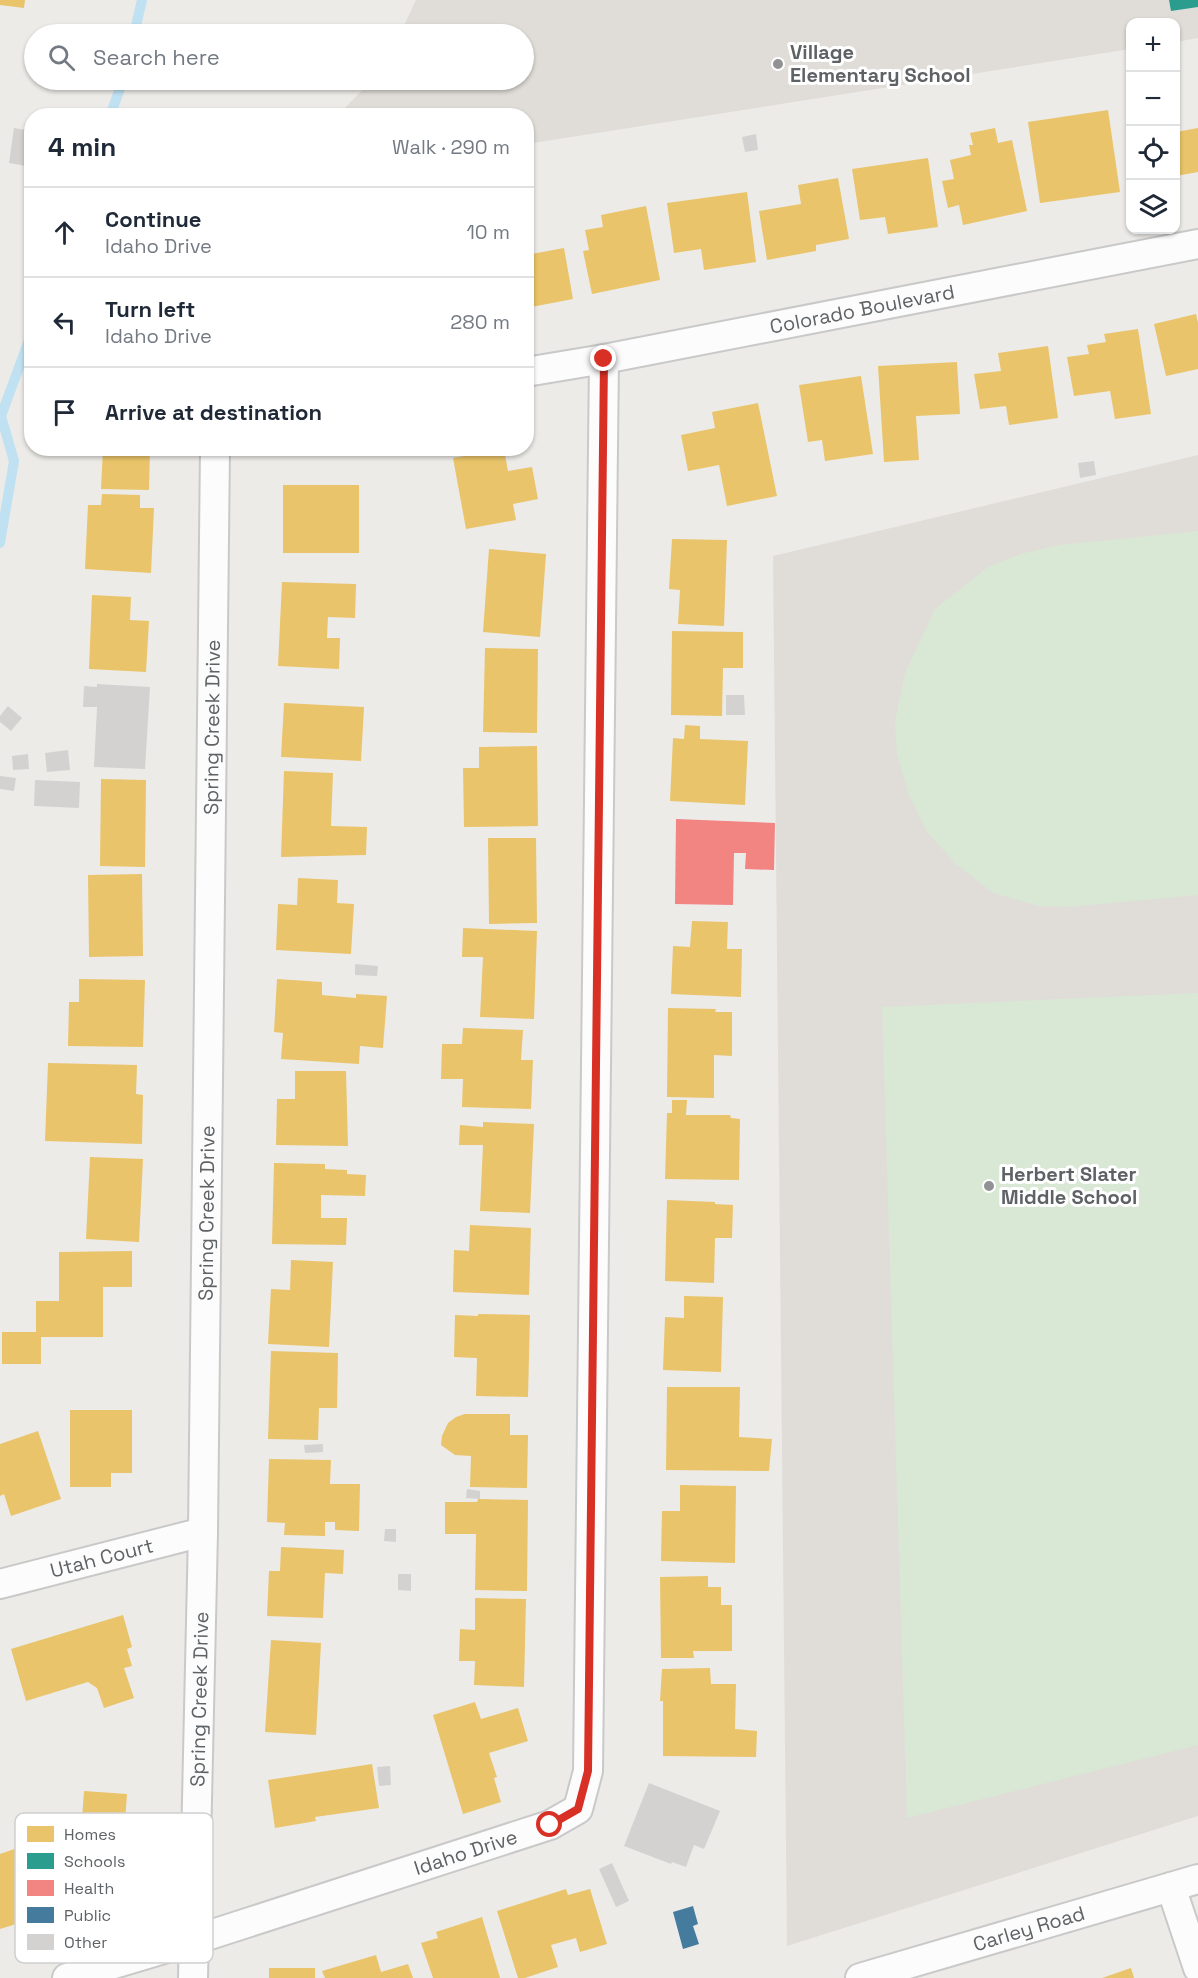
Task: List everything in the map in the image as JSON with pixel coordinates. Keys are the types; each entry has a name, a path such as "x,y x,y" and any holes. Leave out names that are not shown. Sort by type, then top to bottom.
{"street":[{"name":"Colorado Boulevard","path":"534,371 1198,244"},
{"name":"Idaho Drive","path":"213,1934 550,1825 578,1809 588,1771 604,359"},
{"name":"Spring Creek Drive","path":"197,1813 203,1532 215,456"},
{"name":"Utah Court","path":"0,1584 203,1532"},
{"name":"Carley Road","path":"860,1978 1198,1879"},
{"path":"1171,1887 1198,1968"},
{"name":"Idaho Drive","path":"67,1978 117,1963"}],"shaded area":[{"name":"Village Elementary School","path":"416,0 1198,0 1198,38 1180,41 1180,18 1126,18 1126,50 534,143 534,108 345,108 362,90 534,90 534,24 405,24"},
{"name":"Herbert Slater Middle School","path":"1198,455 1198,1816 787,1946 773,556"}],"green space":[{"path":"1198,531 1198,895 1068,907 1039,906 993,893 956,864 927,832 909,795 897,755 895,722 905,673 935,609 988,567 1021,554 1059,545"},
{"path":"1198,993 1198,1745 907,1818 882,1007"}],"building: Homes":[{"path":"0,0 25,0 24,8 0,5"},
{"path":"1108,110 1120,192 1040,203 1028,122"},
{"path":"995,128 998,143 1012,140 1027,211 963,225 959,205 948,208 942,181 954,179 950,160 971,155 969,145 973,145 970,133"},
{"path":"1198,128 1198,172 1180,175 1180,131"},
{"path":"928,158 938,227 888,234 885,217 860,220 852,169"},
{"path":"838,178 849,239 816,245 816,251 767,260 759,211 801,204 798,185"},
{"path":"747,192 756,262 704,270 701,249 674,253 667,203"},
{"path":"646,206 660,280 592,294 583,251 589,250 585,230 603,227 601,215"},
{"path":"564,248 573,299 534,306 534,254"},
{"path":"1196,314 1198,369 1166,376 1154,324"},
{"path":"1138,329 1151,414 1115,419 1110,391 1074,396 1067,357 1089,354 1087,345 1106,342 1104,334"},
{"path":"1048,346 1058,418 1009,425 1006,406 980,409 974,374 1001,371 998,353"},
{"path":"957,362 960,414 916,416 919,460 884,462 878,366"},
{"path":"861,376 873,454 825,461 822,440 808,442 799,385"},
{"path":"758,403 777,496 727,506 719,465 688,471 681,435 715,428 712,412"},
{"path":"103,456 150,456 149,490 101,489"},
{"path":"505,456 508,471 532,467 538,499 513,504 516,520 466,529 453,458"},
{"path":"283,485 359,485 359,553 283,553"},
{"path":"102,494 140,495 140,508 154,508 151,573 85,569 88,505 101,505"},
{"path":"672,539 727,540 724,626 678,624 680,590 669,589"},
{"path":"489,549 546,554 540,637 483,632"},
{"path":"282,582 356,584 355,618 328,617 327,638 340,638 339,669 278,666"},
{"path":"92,595 131,597 130,620 149,621 146,672 89,669"},
{"path":"672,631 743,632 743,668 723,668 722,716 671,715"},
{"path":"485,648 538,649 537,733 483,732"},
{"path":"284,703 364,707 361,761 281,757"},
{"path":"685,725 700,726 700,739 748,741 745,805 670,801 673,738 684,739"},
{"path":"537,746 538,826 464,827 463,768 479,768 479,747"},
{"path":"284,771 333,773 331,826 367,827 366,855 281,857"},
{"path":"101,779 146,780 145,867 100,866"},
{"path":"488,838 536,838 537,923 489,924"},
{"path":"142,874 143,956 89,957 88,875"},
{"path":"298,878 338,880 337,903 354,904 351,954 276,950 278,904 297,905"},
{"path":"692,921 728,922 727,949 742,949 741,997 671,994 673,946 690,947"},
{"path":"463,928 537,931 534,1019 480,1017 483,957 462,957"},
{"path":"79,979 145,980 143,1047 68,1046 69,1002 79,1002"},
{"path":"277,979 322,982 322,995 356,998 356,994 387,996 383,1048 360,1046 359,1064 281,1059 283,1033 274,1032"},
{"path":"668,1008 716,1009 715,1012 732,1012 732,1056 714,1055 714,1098 667,1097"},
{"path":"463,1028 523,1030 521,1060 533,1060 531,1109 462,1107 463,1079 441,1079 442,1044 462,1044"},
{"path":"48,1063 137,1065 136,1094 143,1095 142,1144 45,1141"},
{"path":"295,1071 346,1071 348,1146 276,1145 277,1099 295,1099"},
{"path":"672,1100 687,1100 686,1115 730,1115 731,1118 740,1119 739,1180 665,1179 667,1113 672,1113"},
{"path":"483,1122 534,1124 530,1213 480,1211 483,1145 459,1145 460,1125 483,1127"},
{"path":"90,1157 143,1159 139,1242 86,1239"},
{"path":"274,1163 325,1164 325,1169 347,1170 347,1174 366,1175 365,1196 321,1195 321,1218 347,1218 346,1245 272,1244"},
{"path":"667,1200 733,1205 732,1238 715,1238 714,1283 665,1281"},
{"path":"470,1225 531,1228 529,1295 453,1292 454,1250 469,1251"},
{"path":"132,1251 132,1287 103,1287 103,1337 41,1337 41,1364 2,1364 2,1332 36,1332 36,1301 59,1301 59,1252"},
{"path":"291,1260 333,1262 329,1347 268,1344 271,1289 290,1290"},
{"path":"684,1296 723,1297 721,1372 663,1370 665,1317 684,1318"},
{"path":"478,1314 530,1315 528,1397 476,1396 477,1358 454,1357 455,1315 478,1316"},
{"path":"271,1351 338,1353 337,1408 319,1408 318,1440 268,1439"},
{"path":"667,1387 740,1387 739,1437 772,1439 769,1471 666,1470"},
{"path":"70,1410 132,1410 132,1473 111,1473 111,1487 70,1487"},
{"path":"465,1414 510,1414 510,1435 528,1435 527,1488 470,1487 471,1456 455,1455 441,1445 448,1423"},
{"path":"38,1431 61,1499 11,1516 4,1494 0,1496 0,1444"},
{"path":"269,1459 331,1460 330,1484 360,1484 359,1531 335,1530 335,1522 325,1522 325,1536 284,1535 285,1523 267,1522"},
{"path":"680,1485 736,1486 735,1563 661,1561 662,1511 680,1511"},
{"path":"478,1499 528,1500 527,1591 475,1590 476,1534 445,1534 445,1502 477,1502"},
{"path":"281,1547 344,1550 343,1574 325,1573 323,1618 267,1616 269,1571 280,1571"},
{"path":"708,1576 708,1587 721,1587 721,1605 732,1605 732,1651 693,1651 694,1658 661,1658 660,1577"},
{"path":"475,1598 526,1599 524,1687 474,1685 475,1661 459,1661 460,1629 475,1630"},
{"path":"123,1615 132,1647 127,1649 132,1666 124,1668 134,1698 104,1708 97,1688 88,1682 26,1701 11,1649"},
{"path":"271,1640 321,1643 316,1735 265,1732"},
{"path":"710,1668 711,1684 736,1684 735,1729 757,1731 756,1757 663,1756 663,1701 660,1701 662,1669"},
{"path":"475,1702 481,1719 518,1708 528,1741 489,1753 497,1777 494,1778 501,1802 463,1814 433,1715"},
{"path":"372,1764 379,1808 315,1817 316,1821 275,1828 268,1780"},
{"path":"84,1791 127,1794 126,1813 82,1813"},
{"path":"15,1849 15,1924 0,1929 0,1854"},
{"path":"566,1889 568,1895 590,1889 607,1944 580,1952 576,1938 551,1945 558,1967 525,1978 518,1978 497,1911"},
{"path":"482,1917 500,1978 433,1978 421,1943 438,1938 436,1932"},
{"path":"376,1955 381,1972 408,1964 413,1978 325,1978 322,1971"},
{"path":"269,1968 315,1968 315,1978 269,1978"},
{"path":"1131,1968 1134,1978 1102,1978"}],"building: Schools":[{"path":"1169,0 1198,0 1198,7 1171,11"}],"building: Health":[{"path":"676,819 775,823 774,870 745,869 746,853 734,853 733,905 675,904"}],"building: Public":[{"path":"693,1906 698,1924 693,1926 699,1944 683,1949 673,1912"}],"building: Other":[{"path":"14,128 24,130 24,166 9,163"},
{"path":"756,134 758,150 745,152 742,137"},
{"path":"1094,461 1096,475 1080,478 1078,463"},
{"path":"97,684 150,687 145,769 94,767 97,707 83,707 84,686 97,687"},
{"path":"726,695 744,695 745,715 726,715"},
{"path":"8,706 22,718 11,731 0,722 0,716"},
{"path":"68,750 70,770 47,772 45,753"},
{"path":"28,754 29,769 13,770 12,756"},
{"path":"0,776 16,778 14,791 0,789"},
{"path":"35,780 80,782 79,808 34,806"},
{"path":"355,964 378,966 377,976 355,975"},
{"path":"323,1444 323,1452 305,1453 304,1445"},
{"path":"467,1489 480,1491 480,1499 466,1498"},
{"path":"385,1529 396,1529 396,1542 384,1541"},
{"path":"398,1574 411,1574 411,1591 398,1590"},
{"path":"390,1766 391,1785 379,1786 377,1767"},
{"path":"649,1783 720,1811 704,1849 694,1845 686,1867 672,1862 671,1864 624,1846"},
{"path":"612,1863 629,1901 616,1907 599,1869"}],"waterway":[{"path":"136,24 142,0"},
{"path":"113,108 119,90"},
{"path":"0,543 14,461 1,416 24,354"}],"place":[{"name":"Village Elementary School","path":"778,64"},
{"name":"Herbert Slater Middle School","path":"989,1186"}],"route":[{"path":"550,1825 578,1809 588,1771 604,359"}]}
